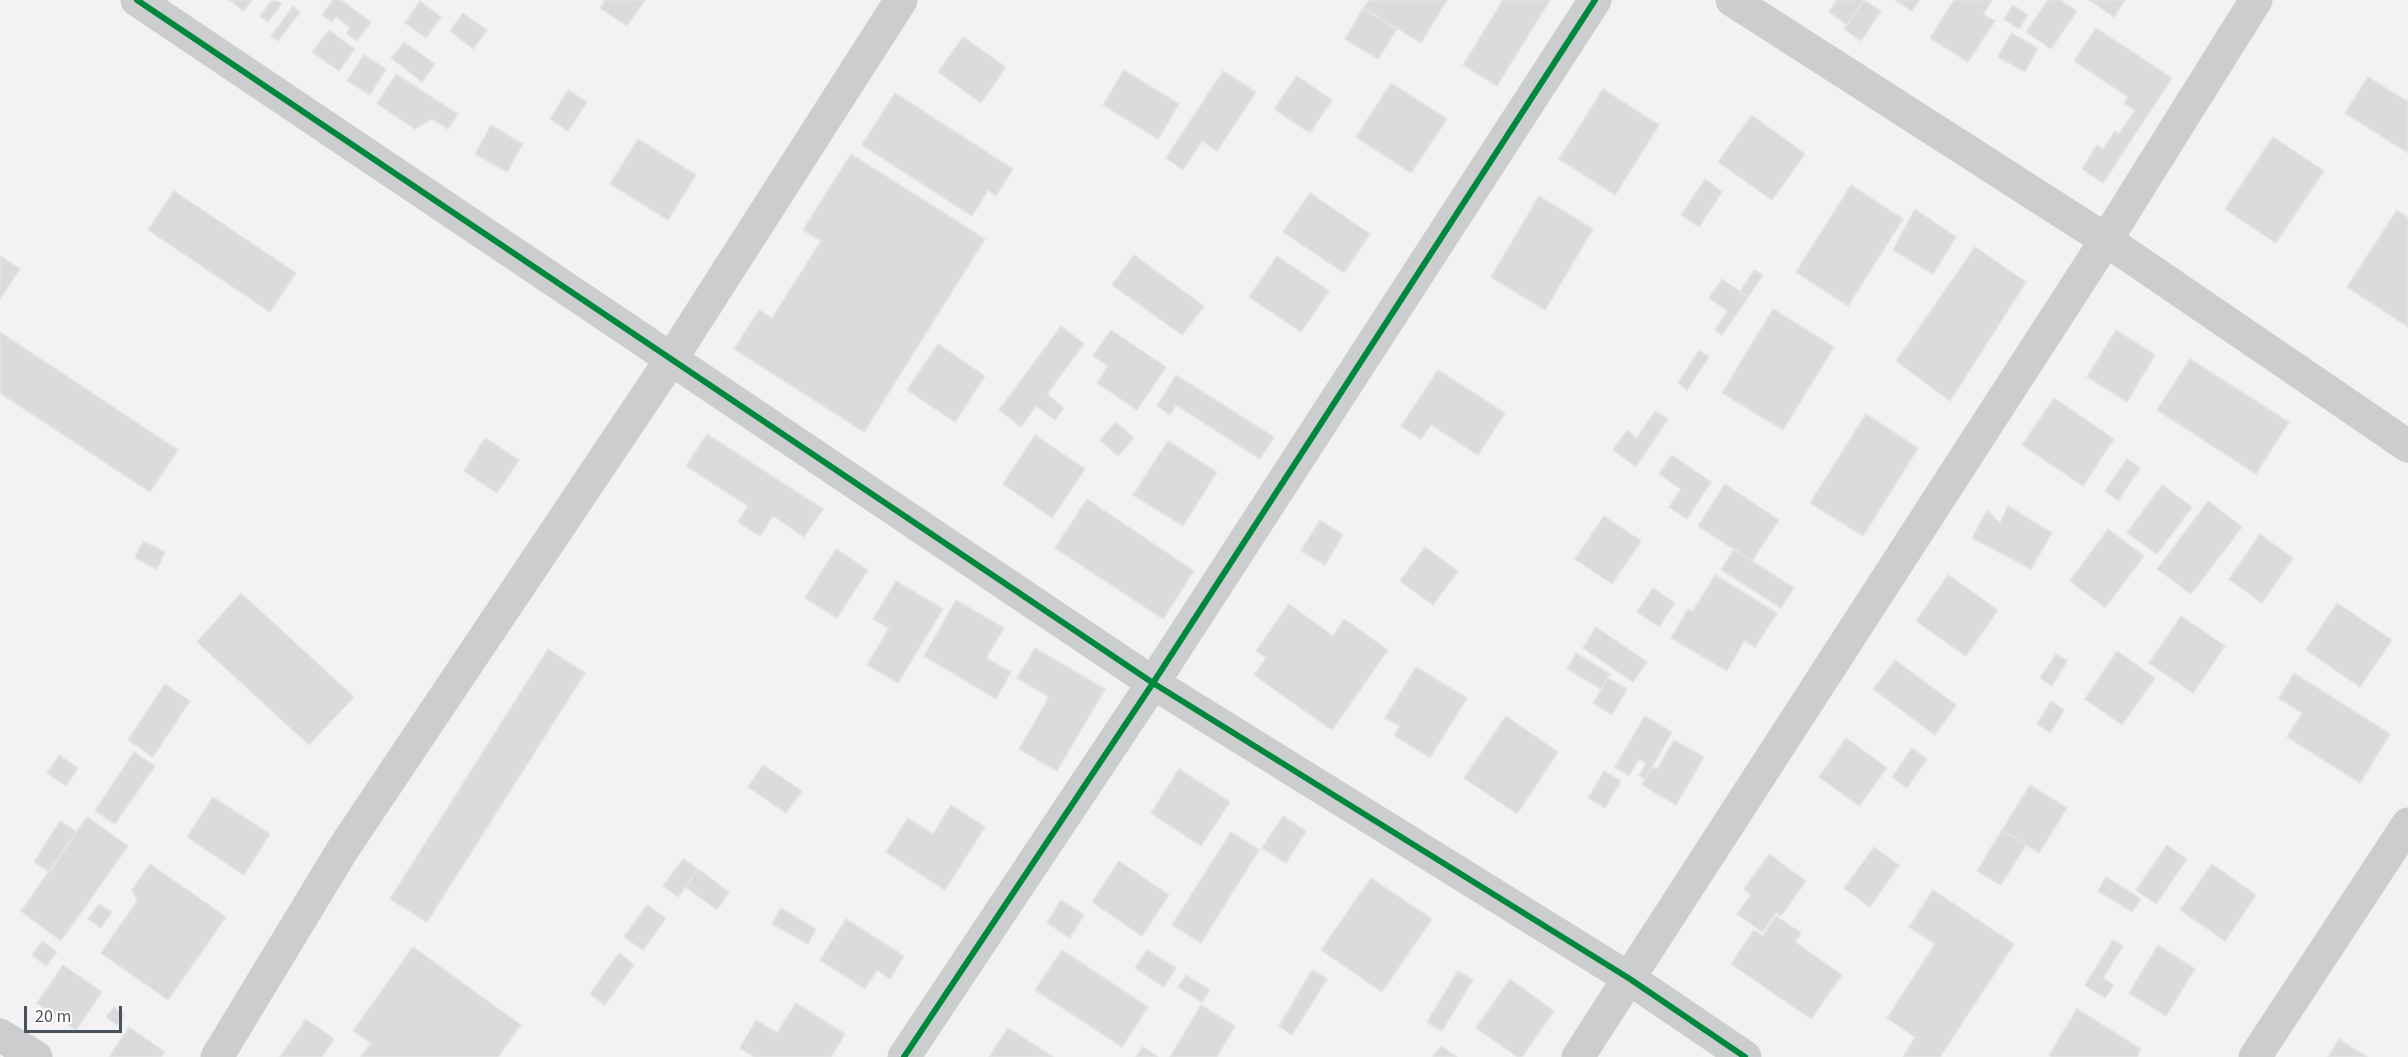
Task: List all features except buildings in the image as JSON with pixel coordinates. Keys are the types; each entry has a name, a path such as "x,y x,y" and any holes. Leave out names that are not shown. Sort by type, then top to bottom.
{"street":[{"path":"137,0 1153,683 1630,979 1744,1057"},
{"path":"217,1057 343,849 672,358 901,0"},
{"path":"904,1057 1153,683 1595,0"},
{"path":"1732,0 2106,240 2408,446"},
{"path":"1578,1057 2106,240 2256,0"},
{"path":"2255,1057 2408,824"},
{"path":"0,1035 36,1057"}],"cycle path":[{"path":"137,0 1153,683 1630,979 1745,1057"},
{"path":"904,1057 1153,683 1595,0"}]}
